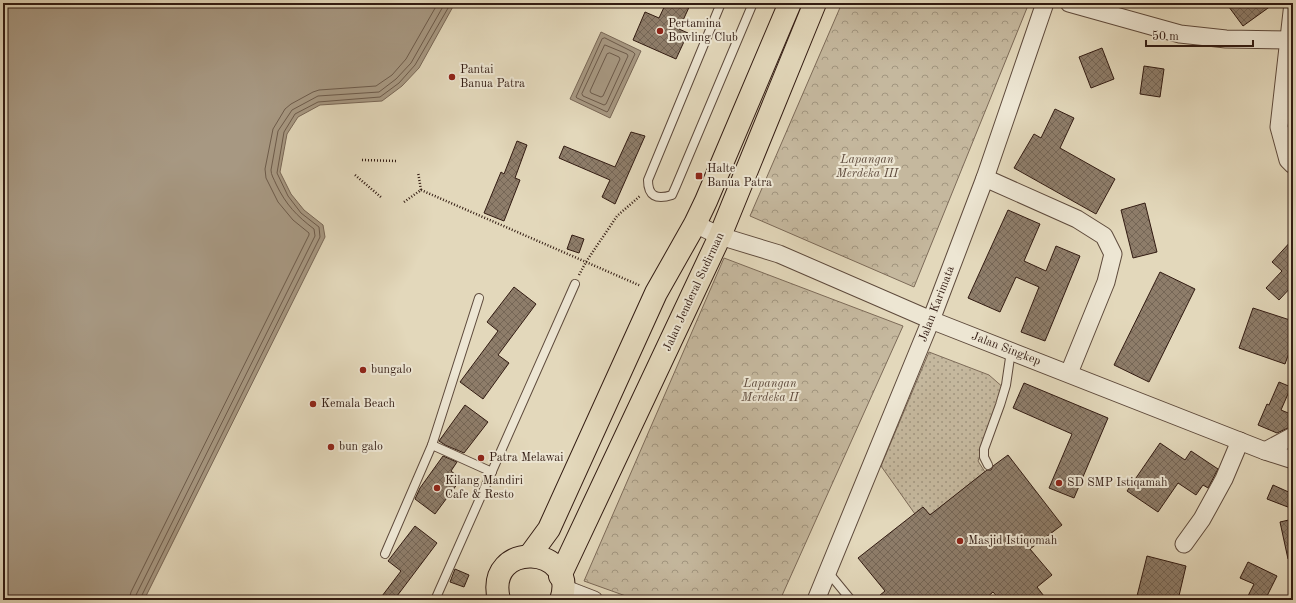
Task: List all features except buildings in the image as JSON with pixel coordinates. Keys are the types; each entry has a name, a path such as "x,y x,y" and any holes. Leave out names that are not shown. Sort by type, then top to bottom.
{"highway":[{"path":"530,555 549,529 656,293 695,224 706,201 790,3"},
{"name":"Jalan Jenderal Sudirman","path":"561,588 720,236 815,3"},
{"path":"499,600 497,589 503,569 510,562 520,557 530,555 540,557 556,567 561,588"}],"street":[{"name":"Jalan Karimata","path":"816,600 931,320 985,178 1044,3"},
{"path":"1069,3 1180,34 1226,39 1291,40"},
{"path":"1293,3 1291,40 1279,127 1288,160 1293,165"},
{"path":"985,178 1076,219 1104,236 1113,254 1106,282 1069,373"},
{"name":"Jalan Singkep","path":"695,224 720,236 779,254 931,320 1265,451 1293,460"},
{"path":"1265,451 1293,436"},
{"path":"1184,544 1202,519 1224,479 1240,441"},
{"path":"561,588 594,600"}],"lane":[{"path":"721,3 648,180 648,189 651,194 662,198 672,195 752,3"},
{"path":"435,600 575,284"},
{"path":"385,554 432,445 480,298"},
{"path":"988,465 984,457 984,449 1006,385 1011,351"},
{"path":"432,445 492,472"},
{"path":"828,572 852,600"}],"path":[{"path":"362,160 397,161"},
{"path":"418,172 421,190"},
{"path":"355,175 382,198"},
{"path":"575,284 586,262 617,216 648,189"},
{"path":"404,202 421,190"},
{"path":"421,190 656,293"}],"green space":[{"name":"Lapangan Merdeka III","path":"842,3 1029,3 914,287 750,216"},
{"name":"Lapangan Merdeka II","path":"724,258 903,326 780,600 637,600 584,581"},
{"path":"929,352 989,375 1005,389 978,461 985,472 930,515 923,507 915,514 881,466"}],"water":[{"path":"3,3 455,3 419,68 402,86 382,101 320,105 298,117 287,134 280,172 291,194 304,210 323,225 325,237 144,600 3,600"},
{"path":"601,32 641,51 610,118 570,99"}],"place":[{"name":"Pertamina Bowling Club","path":"660,31"},
{"name":"Pantai Banua Patra","path":"452,77"},
{"name":"Halte Banua Patra","path":"699,176"},
{"name":"bungalo","path":"363,370"},
{"name":"Kemala Beach","path":"313,404"},
{"name":"bun galo","path":"331,447"},
{"name":"Patra Melawai","path":"481,458"},
{"name":"SD SMP Istiqamah","path":"1059,483"},
{"name":"Kilang Mandiri Cafe & Resto","path":"437,488"},
{"name":"Masjid Istiqomah","path":"960,541"}]}
